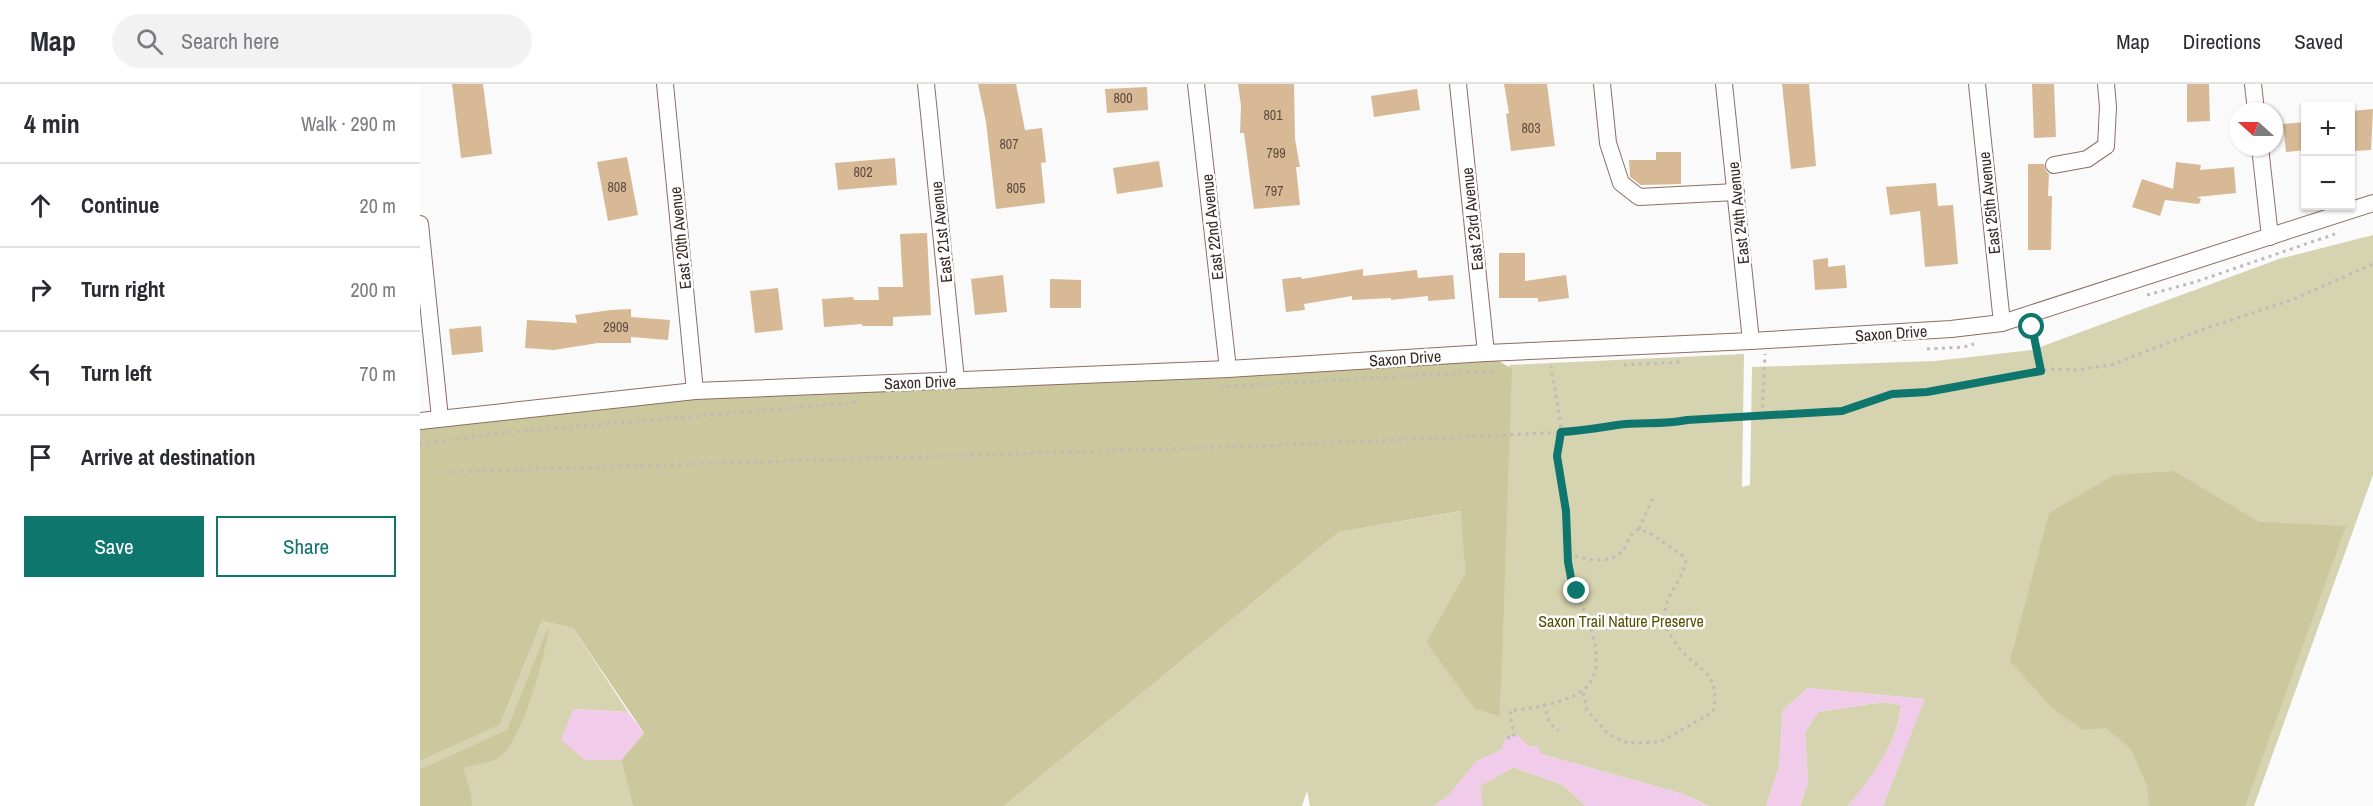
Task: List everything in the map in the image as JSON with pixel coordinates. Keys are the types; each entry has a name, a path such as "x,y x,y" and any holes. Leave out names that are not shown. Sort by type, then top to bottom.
{"street":[{"name":"East 20th Avenue","path":"665,84 695,391"},
{"name":"East 21st Avenue","path":"926,84 956,380"},
{"name":"East 22nd Avenue","path":"1196,84 1228,369"},
{"name":"East 23rd Avenue","path":"1458,84 1486,353"},
{"path":"1602,84 1608,143 1621,183 1639,197 1736,192"},
{"name":"East 24th Avenue","path":"1724,84 1751,341"},
{"name":"East 25th Avenue","path":"1977,84 2002,323"},
{"path":"2054,165 2086,159 2106,146 2108,107 2106,84"},
{"path":"2253,84 2255,102"},
{"path":"2261,156 2270,237"},
{"name":"Saxon Drive","path":"420,422 695,391 1228,369 1951,329 2002,323 2373,203"},
{"path":"420,224 440,418"}],"path":[{"path":"446,472 1247,446 1561,432 1592,430 1616,425 1667,424 1687,420 1842,411 1892,394 1948,388 2050,369 2077,370 2111,365 2204,329 2294,299 2373,264"},
{"path":"2032,327 2041,371"},
{"path":"1762,415 1766,354"},
{"path":"1507,738 1514,737 1510,711 1571,698 1583,691 1591,681 1596,645 1586,610 1572,583 1568,562 1566,511 1557,456 1561,432 1551,364"},
{"path":"1568,554 1589,560 1600,560 1619,554 1627,538 1639,529 1652,500"},
{"path":"1583,691 1587,710 1608,734 1627,742 1660,742 1713,712 1716,696 1709,674 1680,650 1662,622 1668,599 1683,572 1686,561 1683,556 1650,533 1639,529"},
{"path":"1544,704 1549,722 1558,731"}],"green space":[{"name":"Saxon Trail Nature Preserve","path":"2373,235 2373,475 2254,806 1883,806 1924,699 1808,688 1783,710 1779,767 1766,806 1709,806 1683,794 1541,754 1501,750 1476,762 1449,795 1434,806 1310,806 1307,791 1302,806 1004,806 1339,532 1462,511 1465,573 1426,642 1500,716 1509,365 1744,354 1742,487 1750,485 1752,367 1935,361 2032,350 2279,259"},
{"path":"542,621 573,628 628,712 573,709 585,760 621,760 633,806 420,806 420,761 500,725"},
{"path":"1883,702 1901,705 1899,719 1895,733 1875,772 1857,795 1848,806 1800,806 1808,783 1805,732 1818,712"},
{"path":"1513,767 1563,785 1586,806 1482,806 1480,786"}],"shaded area":[{"path":"1486,353 1512,369 1500,716 1475,709 1426,642 1465,573 1461,511 1339,532 1004,806 633,806 621,760 644,733 573,628 542,621 500,725 420,761 420,421 695,391"},
{"path":"2174,471 2259,522 2346,526 2245,806 2149,806 2147,785 2131,749 2106,728 2083,730 2051,707 2010,661 2049,513 2114,475"},
{"path":"547,630 549,630 546,644 532,696 511,744 498,758 463,768 472,806 420,806 420,768 507,730"},
{"path":"1808,688 1925,699 1883,806 1848,806 1882,759 1895,733 1901,705 1883,702 1818,712 1805,732 1808,783 1800,806 1766,806 1779,767 1783,710"},
{"path":"573,709 628,712 644,733 621,760 585,760 561,740"},
{"path":"1518,735 1528,746 1538,746 1541,754 1683,794 1709,806 1586,806 1563,785 1513,767 1481,786 1482,806 1434,806 1449,795 1476,761 1501,750 1506,737"}],"building":[{"path":"452,84 483,84 492,154 461,158"},
{"path":"978,84 1016,84 1025,130 1042,128 1046,162 1041,163 1045,203 996,209 986,122"},
{"path":"1238,84 1294,84 1295,139 1300,167 1296,167 1300,205 1254,209 1244,133 1240,133 1241,106"},
{"path":"1504,84 1547,84 1555,146 1511,151 1506,114 1509,113"},
{"path":"1782,84 1809,84 1816,166 1791,169"},
{"path":"2032,84 2054,84 2056,137 2034,138"},
{"path":"2187,84 2209,84 2210,121 2187,122"},
{"path":"1147,87 1148,110 1107,113 1105,89"},
{"path":"1417,89 1420,110 1374,117 1371,96"},
{"path":"2373,109 2371,150 2355,151 2355,111"},
{"path":"2301,122 2301,150 2286,152 2283,124"},
{"path":"1656,152 1681,152 1681,184 1641,185 1630,177 1629,160 1656,160"},
{"path":"627,157 638,215 608,221 597,162"},
{"path":"895,158 897,185 838,190 835,163"},
{"path":"1159,161 1163,187 1117,194 1113,168"},
{"path":"2176,162 2201,165 2200,170 2234,167 2236,193 2197,197 2201,199 2199,204 2165,200 2160,216 2132,207 2142,179 2173,189"},
{"path":"2028,164 2044,164 2049,174 2048,196 2052,196 2051,250 2028,250"},
{"path":"1936,183 1938,206 1953,205 1958,264 1925,267 1920,211 1890,215 1886,187"},
{"path":"927,233 931,315 893,317 893,326 862,326 862,324 824,327 822,299 853,297 854,300 879,300 878,287 903,287 900,234"},
{"path":"1499,253 1525,253 1525,281 1566,275 1569,298 1538,302 1538,298 1499,298"},
{"path":"1828,258 1828,267 1845,265 1847,288 1815,290 1813,260"},
{"path":"1363,269 1363,276 1417,270 1418,278 1453,275 1455,299 1428,301 1428,296 1391,300 1391,298 1352,300 1352,296 1304,304 1305,310 1286,312 1282,279 1301,277 1302,279"},
{"path":"1003,275 1007,312 975,315 971,279"},
{"path":"1050,279 1081,280 1081,308 1050,308"},
{"path":"778,288 783,330 755,333 750,291"},
{"path":"631,309 631,317 670,320 668,340 631,337 631,343 598,343 554,350 525,348 527,320 577,323 575,315"},
{"path":"481,326 483,352 452,355 449,329"}],"route":[{"path":"1577,591 1572,583 1568,562 1566,511 1557,456 1561,432 1639,423 1667,424 1687,420 1842,411 1892,394 1927,392 2041,371 2032,327"}]}
